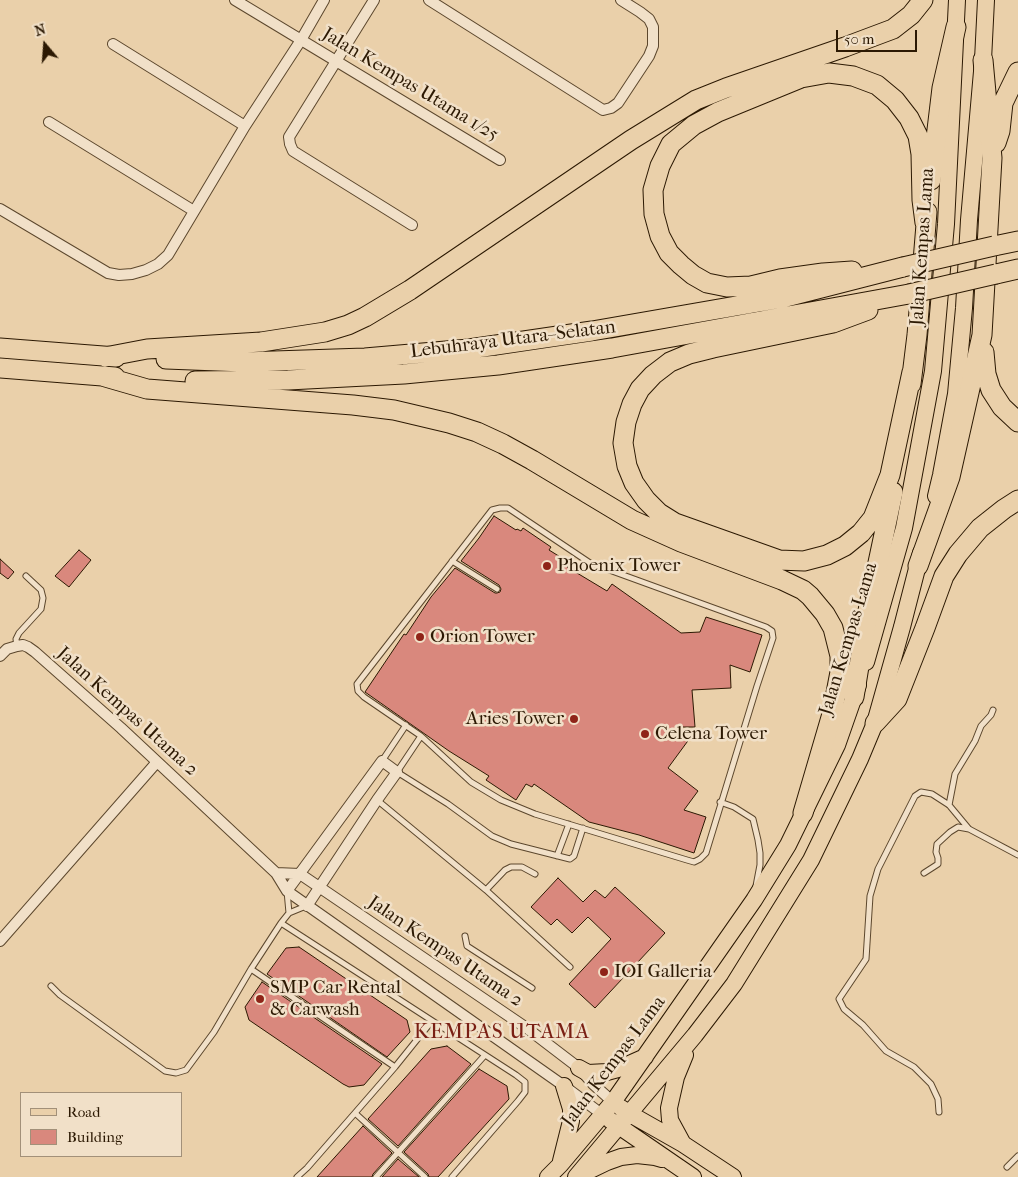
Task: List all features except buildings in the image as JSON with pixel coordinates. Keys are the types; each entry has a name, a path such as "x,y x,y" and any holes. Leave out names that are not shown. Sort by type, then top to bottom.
{"highway":[{"path":"105,357 148,349 262,342 326,332 348,325 410,290 631,140 696,100 892,29 911,15 924,0"},
{"path":"854,697 869,605 893,490 912,372 917,336 925,223 942,88 956,27"},
{"path":"983,60 992,158 982,336 986,374 992,390 1002,407 1018,422"},
{"path":"992,158 1000,131 1003,103 1018,72"},
{"path":"903,267 815,274 780,279 751,286 727,287 707,283 693,276 669,253 660,236 654,214 653,190 660,166 671,144 694,125 718,112 801,78 829,73 853,76 877,85 895,100 909,118 918,136 921,154 922,200 925,223"},
{"name":"Lebuhraya Utara–Selatan","path":"0,348 105,357 244,362 365,358 470,348 592,331 782,298 1018,240"},
{"name":"Lebuhraya Utara–Selatan","path":"0,368 201,381 288,380 404,374 498,365 622,346 909,294 1018,269"},
{"path":"909,294 833,323 713,348 689,354 670,362 653,375 640,389 632,404 626,422 623,443 627,466 634,484 646,500 659,513 676,523 779,560 804,561 827,556 856,538 874,518 890,475 912,372"},
{"path":"918,566 950,477 982,336"},
{"path":"102,376 147,388 353,405 394,410 449,423 477,432 503,444 632,520 681,542 782,580 803,590 825,614 833,628 840,656 840,672 832,714 803,813"},
{"path":"875,724 896,699 944,576 958,554 980,528 1018,500"}],"main road":[{"name":"Jalan Kempas Lama","path":"548,1177 613,1102 754,900 788,844 837,745 854,697 868,656 904,528 933,371 946,224 957,0"},
{"path":"576,1177 695,1035 734,984 811,860 875,724 941,475 956,394 983,60 986,0"},
{"path":"683,1144 670,1120 668,1108 676,1077 695,1035"},
{"path":"579,1068 588,1073 607,1072 646,1056"},
{"path":"560,1165 571,1121 564,1086"},
{"path":"613,1102 733,1177"},
{"path":"602,1115 692,1177"},
{"path":"576,1177 621,1157 637,1155 668,1161"}],"street":[{"name":"Jalan Kempas Utama 1/25","path":"235,0 500,160"},
{"path":"0,209 108,273 119,275 132,274 158,264 168,255 245,126 301,40 324,0"},
{"path":"374,0 290,137 290,144 293,151 412,225"},
{"path":"429,0 603,110 611,108 618,103 654,46 653,27 649,19 621,0"},
{"path":"113,44 245,126"},
{"path":"49,122 194,211"},
{"name":"Jalan Kempas Utama 2","path":"16,646 23,645 35,652 157,762 276,873 287,891"},
{"path":"0,656 7,648 16,646"},
{"path":"307,906 397,772 382,761 287,891 307,906 564,1086 602,1115"},
{"path":"0,941 157,762"},
{"path":"276,873 300,874"},
{"name":"Jalan Kempas Utama 2","path":"300,874 528,1029 579,1068 613,1102"}],"lane":[{"path":"508,508 590,563 770,629 773,638 720,802 706,853 700,859 694,862 535,814 502,800 471,782 421,736 358,691 357,684 452,561 492,510 508,508"},
{"path":"452,561 497,589"},
{"path":"16,646 16,639 19,633 41,610 44,598 41,590 26,576"},
{"path":"949,805 955,774 981,726 993,710"},
{"path":"382,761 406,725"},
{"path":"421,736 397,772 448,804 492,836 511,844 570,859 584,828"},
{"path":"939,1112 938,1100 931,1084 914,1067 886,1051 844,1009 839,999 866,959 870,896 878,869 915,796 921,792 932,794 949,805 969,829 1018,855"},
{"path":"377,800 486,890 570,967"},
{"path":"720,802 734,807 753,819 760,853 760,865 754,900"},
{"path":"557,856 569,824"},
{"path":"924,873 938,864 937,844 958,828 969,829"},
{"path":"486,890 505,870 511,867 522,867 535,874"},
{"path":"287,891 289,913"},
{"path":"51,986 60,995 165,1071 176,1073 186,1070 214,1032 250,969 281,923 289,913 307,906"},
{"path":"281,923 525,1082 525,1092 452,1177"},
{"path":"465,936 467,946 532,988"},
{"path":"250,969 395,1067"},
{"path":"297,1177 395,1067 432,1021"},
{"path":"376,1177 486,1055"},
{"path":"355,1113 425,1177"},
{"path":"1008,1167 1018,1156"}],"place":[{"name":"Phoenix Tower","path":"547,566"},
{"name":"Orion Tower","path":"420,637"},
{"name":"Aries Tower","path":"574,719"},
{"name":"Celena Tower","path":"645,734"},
{"name":"IOI Galleria","path":"604,972"},
{"name":"SMP Car Rental & Carwash","path":"260,999"}],"district":[{"name":"KEMPAS UTAMA","path":"502,1033"}]}
